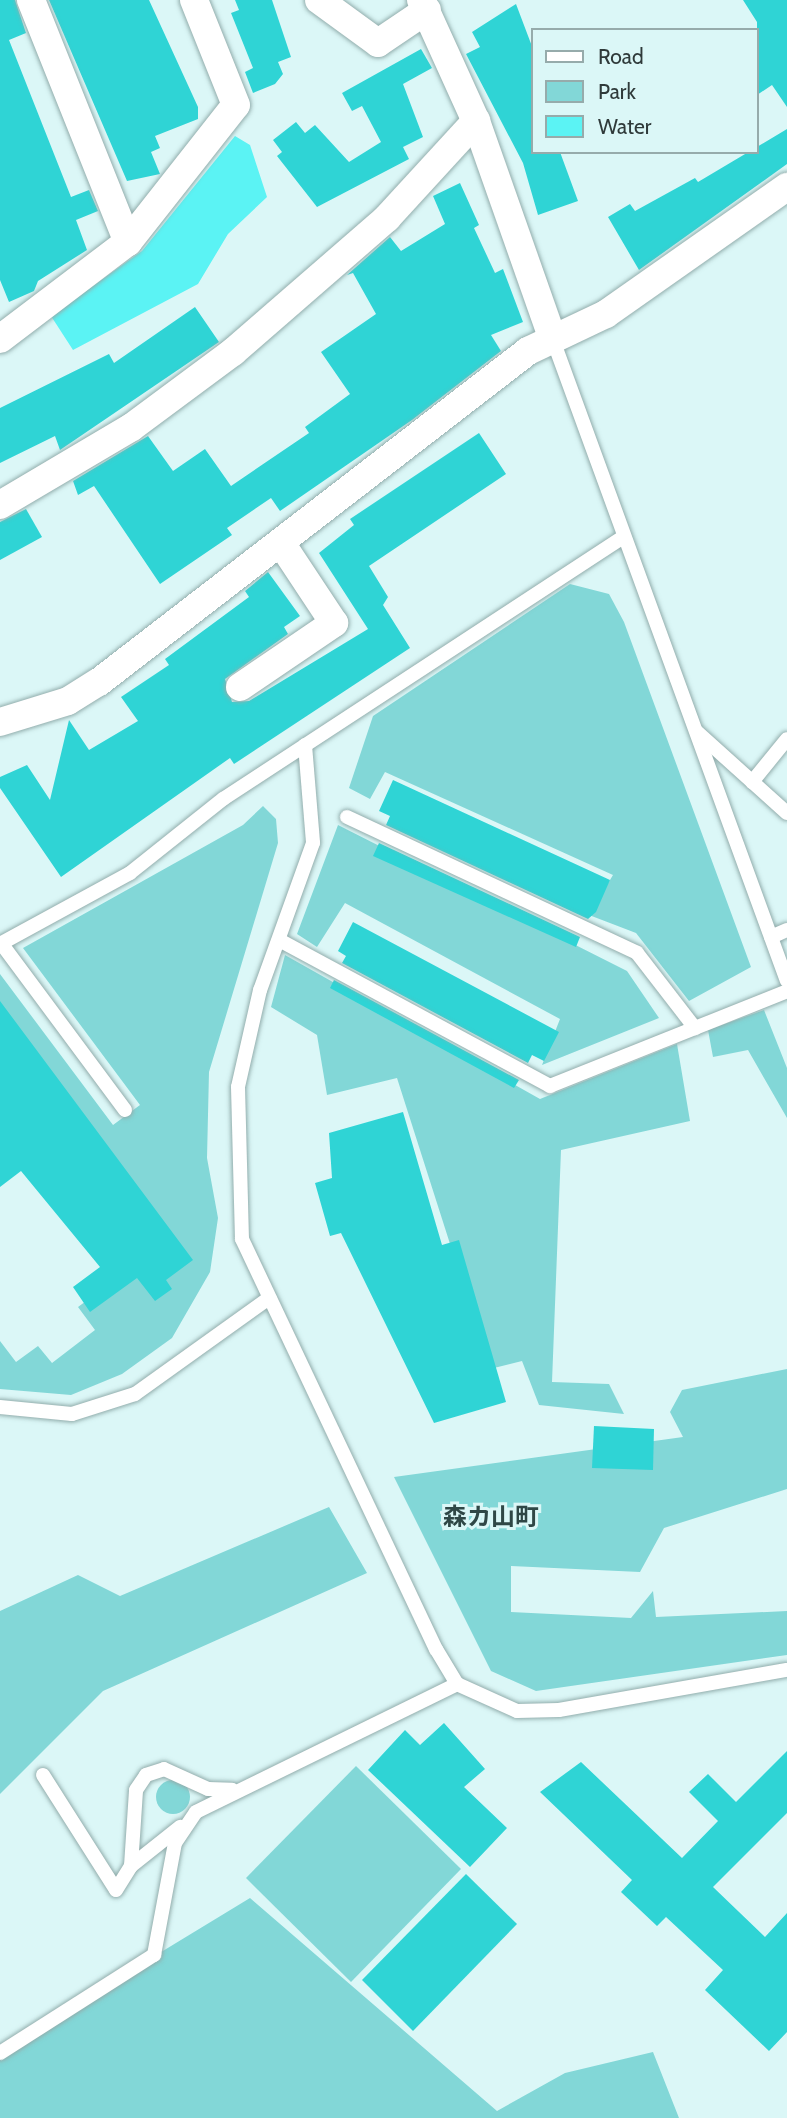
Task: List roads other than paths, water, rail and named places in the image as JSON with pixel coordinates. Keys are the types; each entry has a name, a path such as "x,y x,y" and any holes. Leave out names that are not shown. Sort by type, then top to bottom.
{"street":[{"path":"31,0 128,242"},
{"path":"0,339 128,242 236,105 194,0"},
{"path":"319,0 378,43 424,5 476,121 553,340"},
{"path":"0,505 132,427 233,352 387,218 476,121"},
{"path":"0,722 68,701 99,682 517,359 606,314 787,187"},
{"path":"240,687 334,623 281,543"}],"lane":[{"path":"553,340 787,981"},
{"path":"125,1110 0,944 130,873 305,745 624,537"},
{"path":"695,730 787,813"},
{"path":"752,782 787,738"},
{"path":"305,745 313,843 248,1033 236,1120 242,1239 457,1684 487,1703 540,1712 787,1670"},
{"path":"346,817 637,953 695,1028"},
{"path":"771,937 787,930"},
{"path":"279,940 550,1086 787,991"},
{"path":"0,1407 72,1414 135,1394 269,1298"},
{"path":"43,1775 116,1890 131,1866 233,1790 457,1684"},
{"path":"131,1866 135,1790 146,1775 164,1769 208,1789 233,1790"},
{"path":"0,2053 154,1955 180,1827"}],"water":[{"path":"235,136 250,145 267,197 228,234 198,284 73,350 51,316 142,251"}],"district":[{"name":"森カ山町","path":"491,1517"}]}
